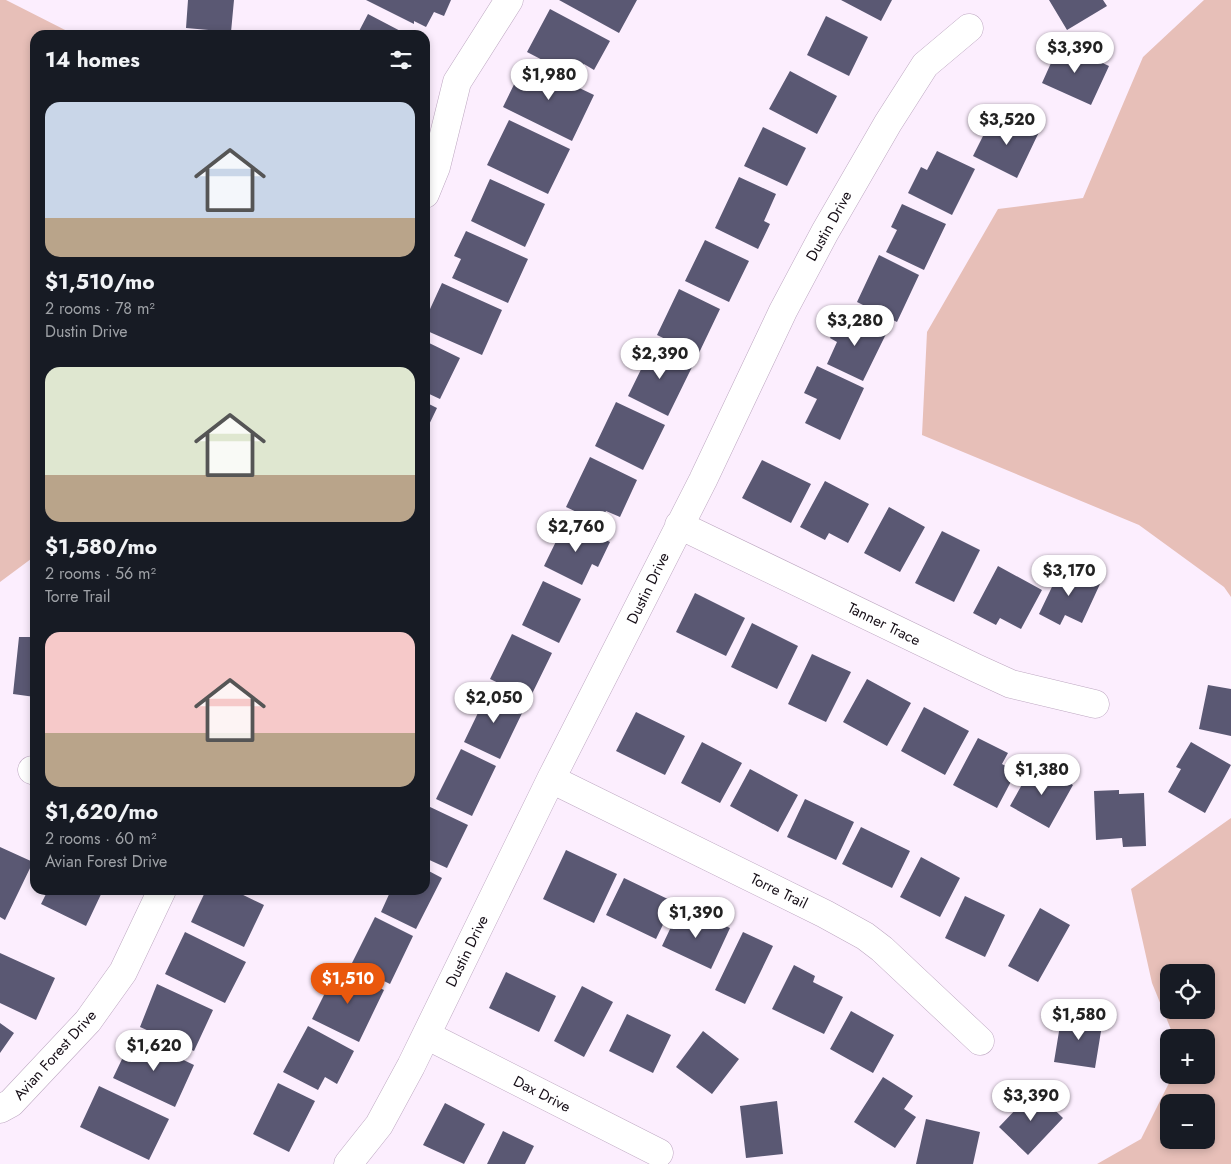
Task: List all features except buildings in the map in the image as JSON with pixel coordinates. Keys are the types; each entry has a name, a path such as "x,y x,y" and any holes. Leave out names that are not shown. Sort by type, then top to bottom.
{"street":[{"path":"430,182 436,167 458,82 509,0"},
{"name":"Dustin Drive","path":"348,1164 379,1125 426,1035 783,311 825,232 888,123 925,65 969,28"},
{"name":"Tanner Trace","path":"679,524 1011,684 1095,704"},
{"name":"Torre Trail","path":"551,779 825,914 865,936 897,962 980,1041"},
{"name":"Avian Forest Drive","path":"0,1109 11,1103 88,1021 123,972 160,895"},
{"name":"Dax Drive","path":"426,1035 659,1153"}],"shaded area":[{"path":"0,0 6,0 65,30 30,30 30,560 0,582"},
{"path":"1204,0 1231,0 1231,597 1224,587 1139,525 922,435 927,332 998,209 1083,198 1143,57"},
{"path":"1231,818 1231,1164 1097,1164 1141,1139 1160,1101 1160,1149 1215,1149 1215,1094 1164,1094 1168,1084 1215,1084 1215,1029 1171,1029 1167,1019 1215,1019 1215,964 1160,964 1160,1003 1152,983 1131,889"}]}
